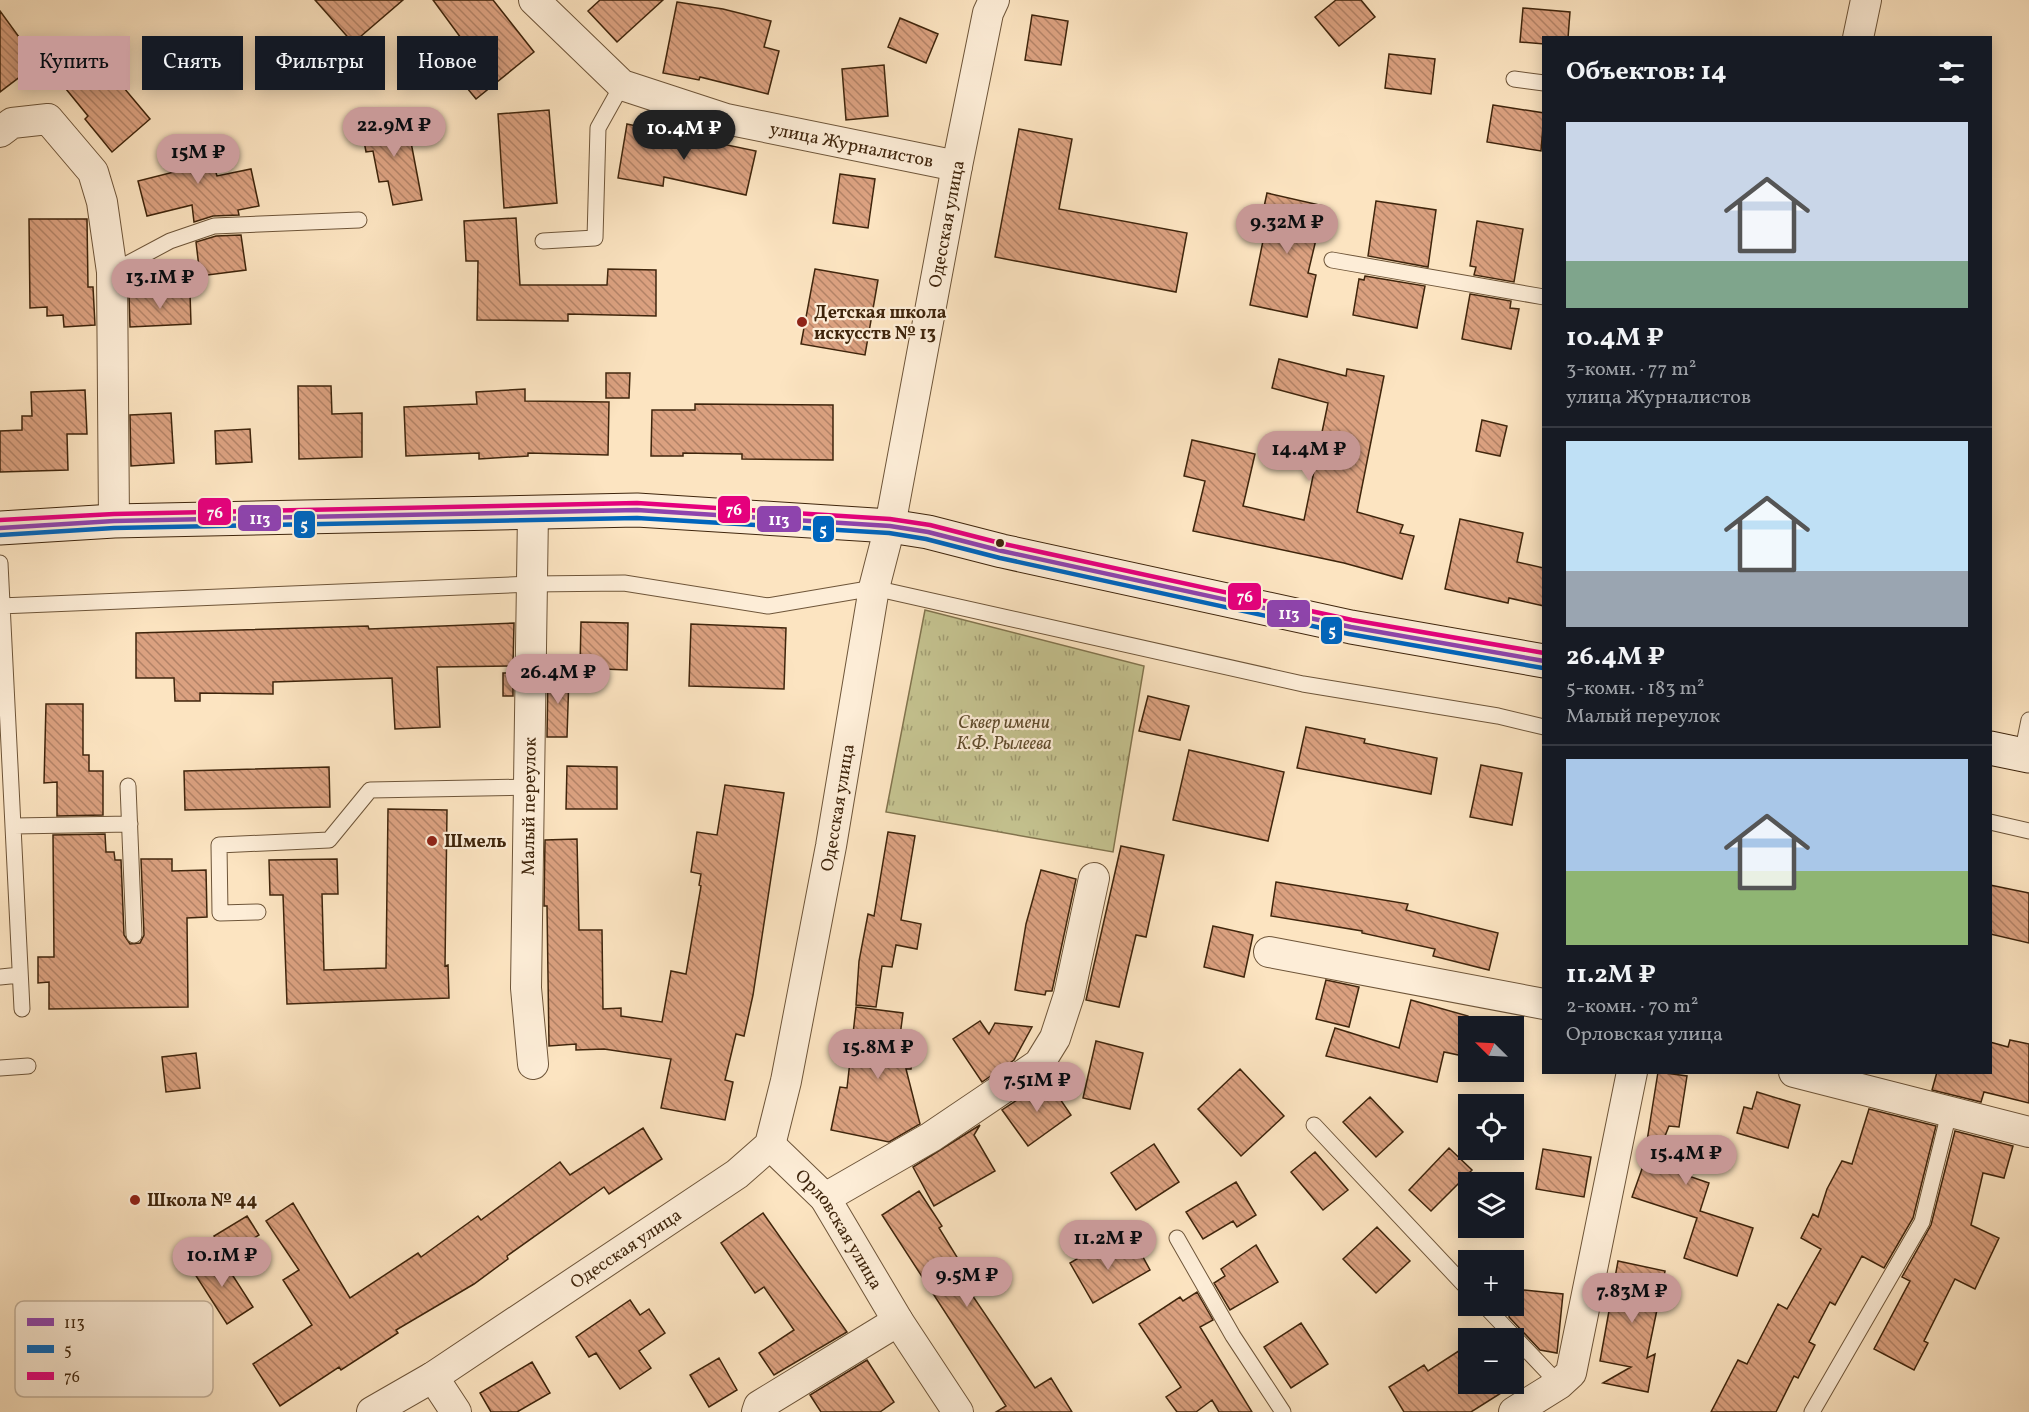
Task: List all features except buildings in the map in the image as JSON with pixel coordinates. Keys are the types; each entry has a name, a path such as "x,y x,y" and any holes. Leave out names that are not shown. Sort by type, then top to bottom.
{"street":[{"name":"улица Журналистов","path":"534,0 622,85 726,119 957,166"},
{"name":"Одесская улица","path":"372,1412 433,1377 737,1174 770,1145 788,1069 831,846 873,588 890,526 957,166 988,13 994,0"},
{"path":"1857,36 1866,0"},
{"path":"0,132 12,123 48,119 93,172 102,202 112,272 114,521"},
{"path":"0,528 114,521 636,510 890,526 928,532 1002,552 1351,627 1542,661"},
{"name":"Малый переулок","path":"532,512 526,988 532,1064"},
{"path":"1992,748 2026,755"},
{"path":"825,1198 931,1137 1039,1064 1055,1038 1069,995 1094,878"},
{"path":"1269,952 1542,1004"},
{"path":"1514,1412 1559,1384 1571,1373 1583,1324 1632,1074"},
{"path":"1802,1074 2029,1132"},
{"name":"Орловская улица","path":"770,1145 825,1198 898,1321 958,1412"},
{"path":"757,1412 759,1406 898,1321"},
{"path":"433,1377 456,1412"}],"lane":[{"path":"1514,78 1542,83"},
{"path":"543,241 595,238 598,128 622,85"},
{"path":"112,272 170,241 214,226 359,220"},
{"path":"1332,260 1542,297"},
{"path":"0,563 9,821 22,1009"},
{"path":"1,606 532,584 624,583 768,606 873,588 1303,684 1498,716 1542,727"},
{"path":"2026,755 2029,720"},
{"path":"128,786 134,935"},
{"path":"258,912 220,913 219,845 329,840 370,790 530,787"},
{"path":"9,821 130,824"},
{"path":"1992,822 2029,831"},
{"path":"0,977 20,975"},
{"path":"0,1068 28,1066"},
{"path":"1812,1412 1922,1222 1949,1113"},
{"path":"1314,1125 1458,1277"},
{"path":"1177,1238 1233,1336 1283,1412"},
{"path":"1494,1316 1559,1384"}],"green space":[{"name":"Сквер имени К.Ф. Рылеева","path":"925,610 1144,666 1113,852 886,812"}],"transit line":[{"name":"76","path":"0,520 114,514 637,503 890,519 930,525 1004,544 1352,620 1542,653"},
{"name":"113","path":"0,528 114,521 637,510 890,526 928,532 1002,551 1351,627 1542,661"},
{"name":"5","path":"0,535 114,528 637,518 889,533 926,539 1000,558 1349,634 1542,668"}],"place":[{"name":"Детская школа искусств № 13","path":"802,322"},
{"name":"Шмель","path":"432,841"},
{"name":"Школа № 44","path":"135,1200"}]}
